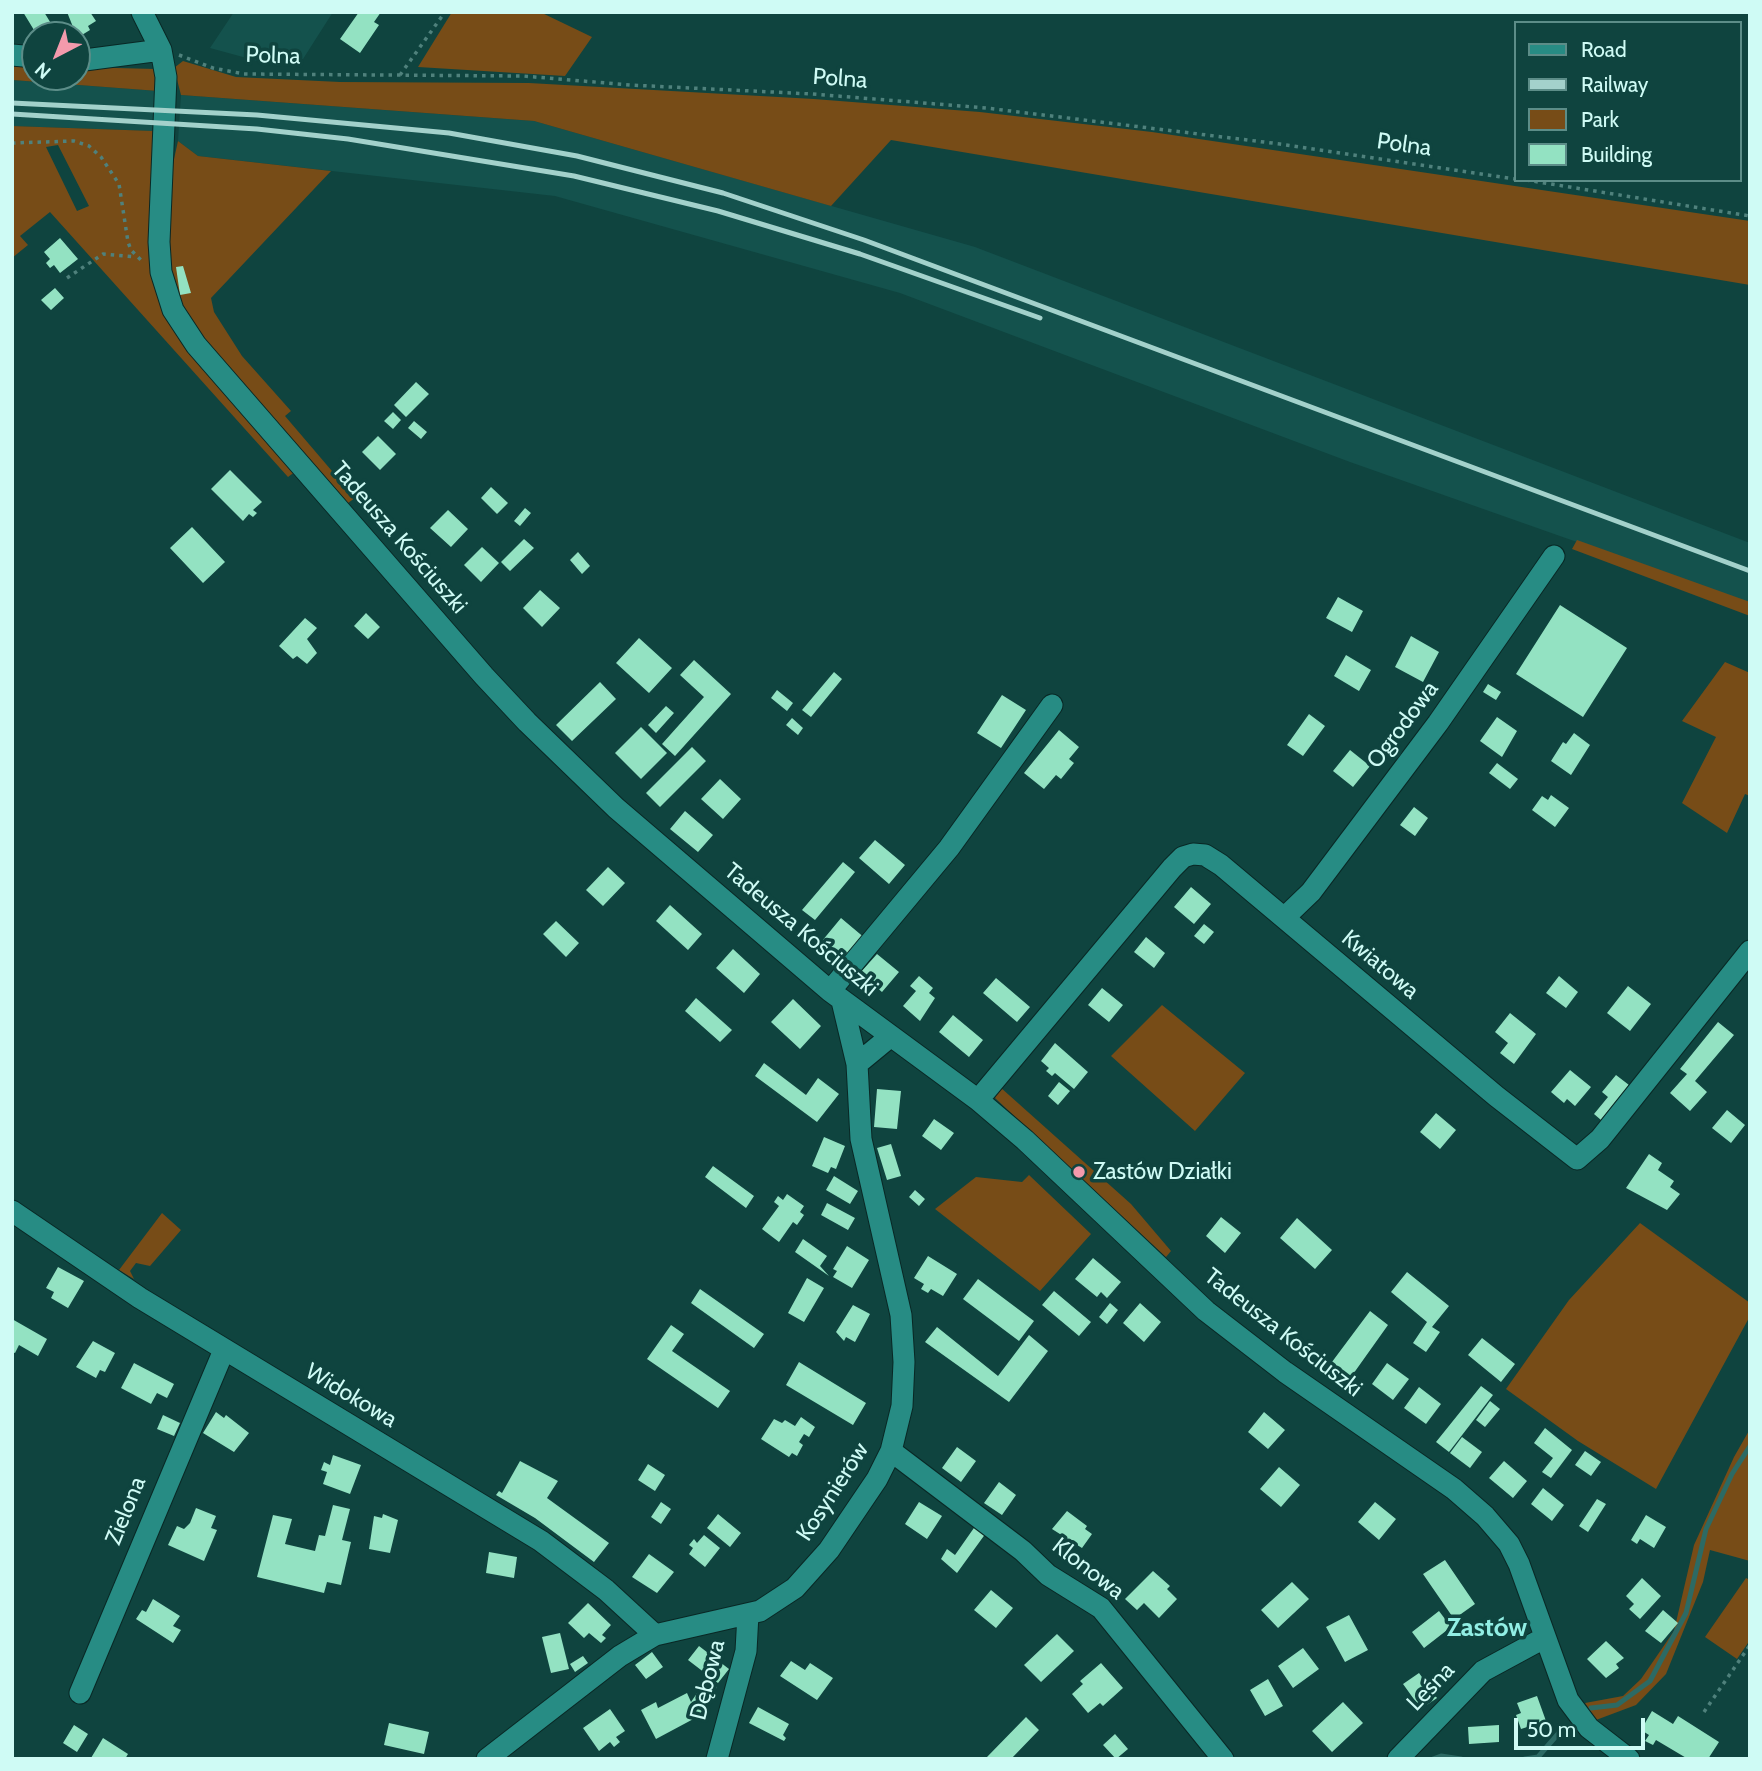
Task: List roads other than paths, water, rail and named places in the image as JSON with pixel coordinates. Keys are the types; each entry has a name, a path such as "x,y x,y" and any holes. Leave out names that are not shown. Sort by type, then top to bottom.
{"street":[{"name":"Tadeusza Kościuszki","path":"142,12 161,50 166,97 159,242 161,272 173,310 196,345 509,704 616,808 836,996 978,1100 1069,1180 1206,1311 1285,1372 1454,1489 1485,1516 1509,1544 1519,1564 1568,1700 1577,1715 1605,1742 1629,1759"},
{"path":"91,59 161,50"},
{"name":"Ogrodowa","path":"1285,918 1311,892 1433,730 1501,636 1554,556"},
{"path":"836,996 949,848 1052,705"},
{"name":"Kwiatowa","path":"978,1100 1183,857 1199,853 1212,858 1496,1097 1577,1159 1600,1139 1750,950"},
{"name":"Kosynierów","path":"486,1759 620,1656 655,1635 760,1611 795,1588 829,1550 877,1479 891,1451 902,1406 901,1315 861,1139 857,1064 836,996"},
{"path":"857,1064 891,1036"},
{"name":"Widokowa","path":"12,1211 140,1298 541,1541 606,1590 655,1635"},
{"name":"Zielona","path":"80,1693 224,1350"},
{"name":"Klonowa","path":"891,1451 1023,1551 1048,1576 1101,1608 1223,1759"},
{"name":"Dębowa","path":"717,1759 746,1651 748,1614"},
{"name":"Leśna","path":"1398,1759 1483,1671 1544,1638"}],"waterway":[{"path":"1591,1708 1617,1705 1650,1681 1686,1613 1706,1529 1732,1474 1750,1446"},
{"path":"1525,1759 1538,1757 1564,1727"},
{"path":"1433,1759 1441,1756 1461,1759"}],"railway":[{"path":"12,103 257,115 449,133 577,156 723,193 864,240 1750,571"},
{"path":"12,114 257,129 348,139 574,176 718,211 860,254 1040,318"}],"place":[{"name":"Zastów Działki","path":"1079,1172"}],"district":[{"name":"Zastów","path":"1487,1628"}]}
